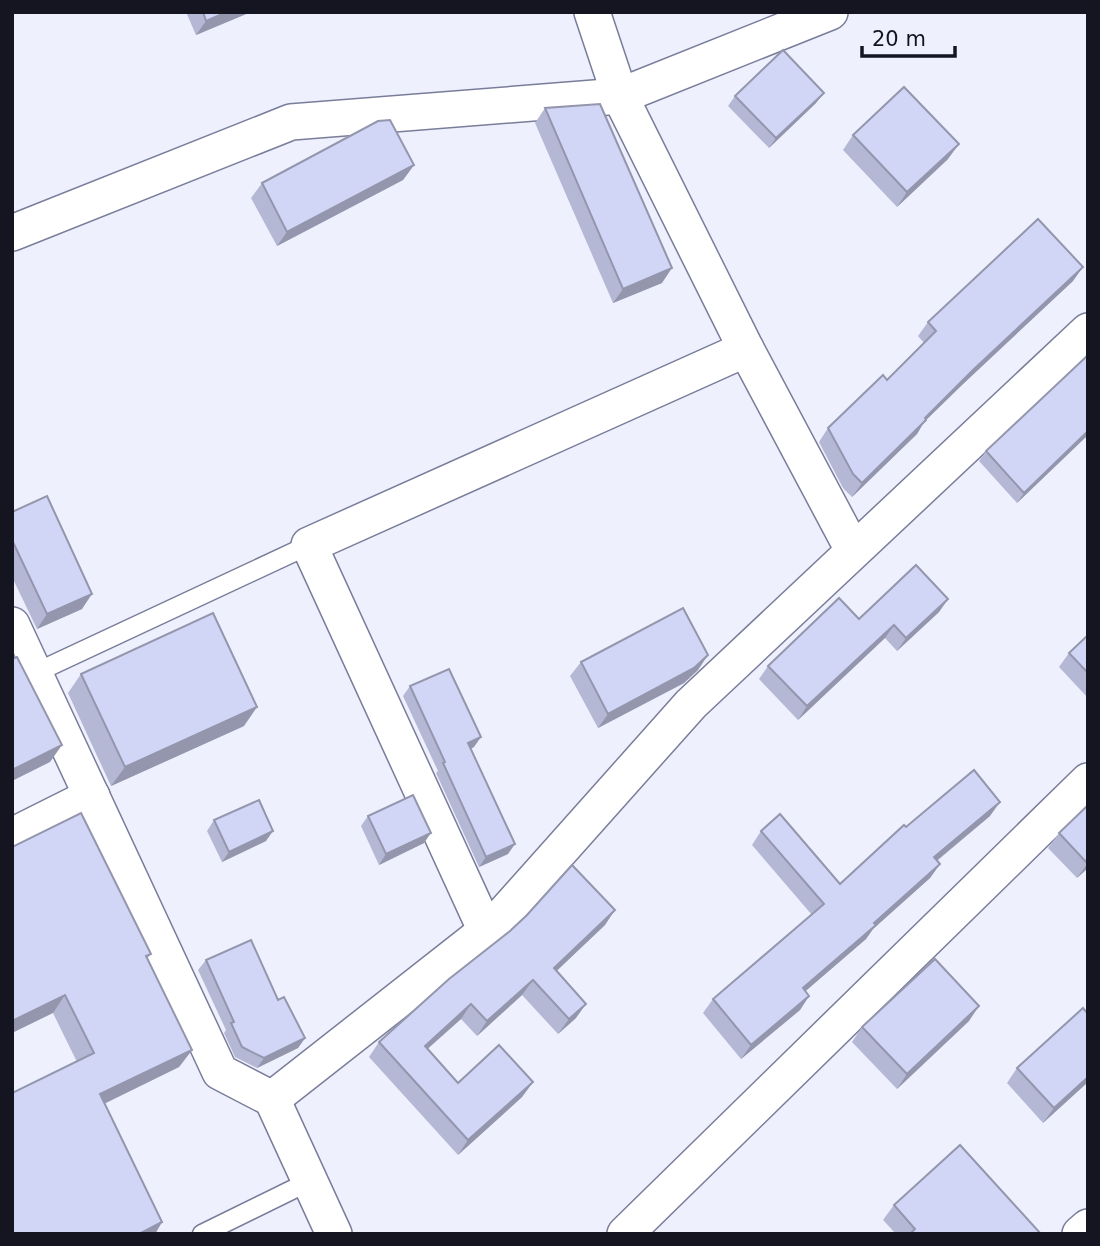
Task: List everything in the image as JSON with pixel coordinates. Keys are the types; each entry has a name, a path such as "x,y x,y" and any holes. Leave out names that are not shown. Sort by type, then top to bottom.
{"street":[{"path":"592,12 620,96 746,349 853,551"},
{"path":"12,233 290,122 620,96 830,12"},
{"path":"272,1099 502,916 691,704 1088,331"},
{"path":"486,931 309,545 746,349"},
{"path":"12,625 220,1072 272,1099 334,1234"},
{"path":"625,1234 1088,781"},
{"path":"12,836 92,796"},
{"path":"1080,1234 1088,1227"}],"lane":[{"path":"35,673 309,545"},
{"path":"202,1234 310,1181"}],"building":[{"path":"203,12 227,12 206,21"},
{"path":"783,50 824,93 776,138 735,96"},
{"path":"904,87 959,144 907,192 853,135"},
{"path":"600,104 672,268 623,289 545,108"},
{"path":"390,120 414,165 287,232 262,183 378,121"},
{"path":"1038,219 1083,267 973,370 862,483 853,474 828,428 883,375 887,380 936,331 928,322"},
{"path":"1088,355 1088,431 1024,493 986,451"},
{"path":"47,496 92,594 47,614 12,540 12,512"},
{"path":"916,565 948,599 906,638 894,625 807,706 768,666 839,598 859,619"},
{"path":"683,608 708,655 694,668 608,714 581,662"},
{"path":"213,613 257,707 125,767 81,674"},
{"path":"1088,635 1088,673 1069,653"},
{"path":"12,651 62,745 12,770"},
{"path":"449,669 481,737 468,743 515,844 486,857 410,686"},
{"path":"974,770 1000,802 934,857 940,864 874,923 876,925 803,988 809,996 751,1045 713,999 824,904 761,831 780,814 840,884 904,825 906,827"},
{"path":"413,795 431,833 386,854 368,816"},
{"path":"259,800 273,831 229,852 214,820"},
{"path":"1088,805 1088,863 1087,863 1059,833"},
{"path":"81,813 151,954 146,956 192,1050 100,1094 162,1222 139,1234 12,1234 12,1093 94,1053 65,995 12,1021 12,847"},
{"path":"572,865 615,910 554,968 586,1004 569,1019 533,980 487,1021 471,1004 425,1046 458,1083 499,1045 533,1082 468,1140 379,1042 449,979 510,931"},
{"path":"251,940 278,1000 284,997 305,1038 264,1058 242,1047 231,1023 234,1022 206,960"},
{"path":"935,959 979,1006 907,1074 862,1027"},
{"path":"1083,1008 1088,1014 1088,1077 1054,1108 1017,1068"},
{"path":"960,1145 1041,1234 910,1234 915,1229 894,1205"}]}
